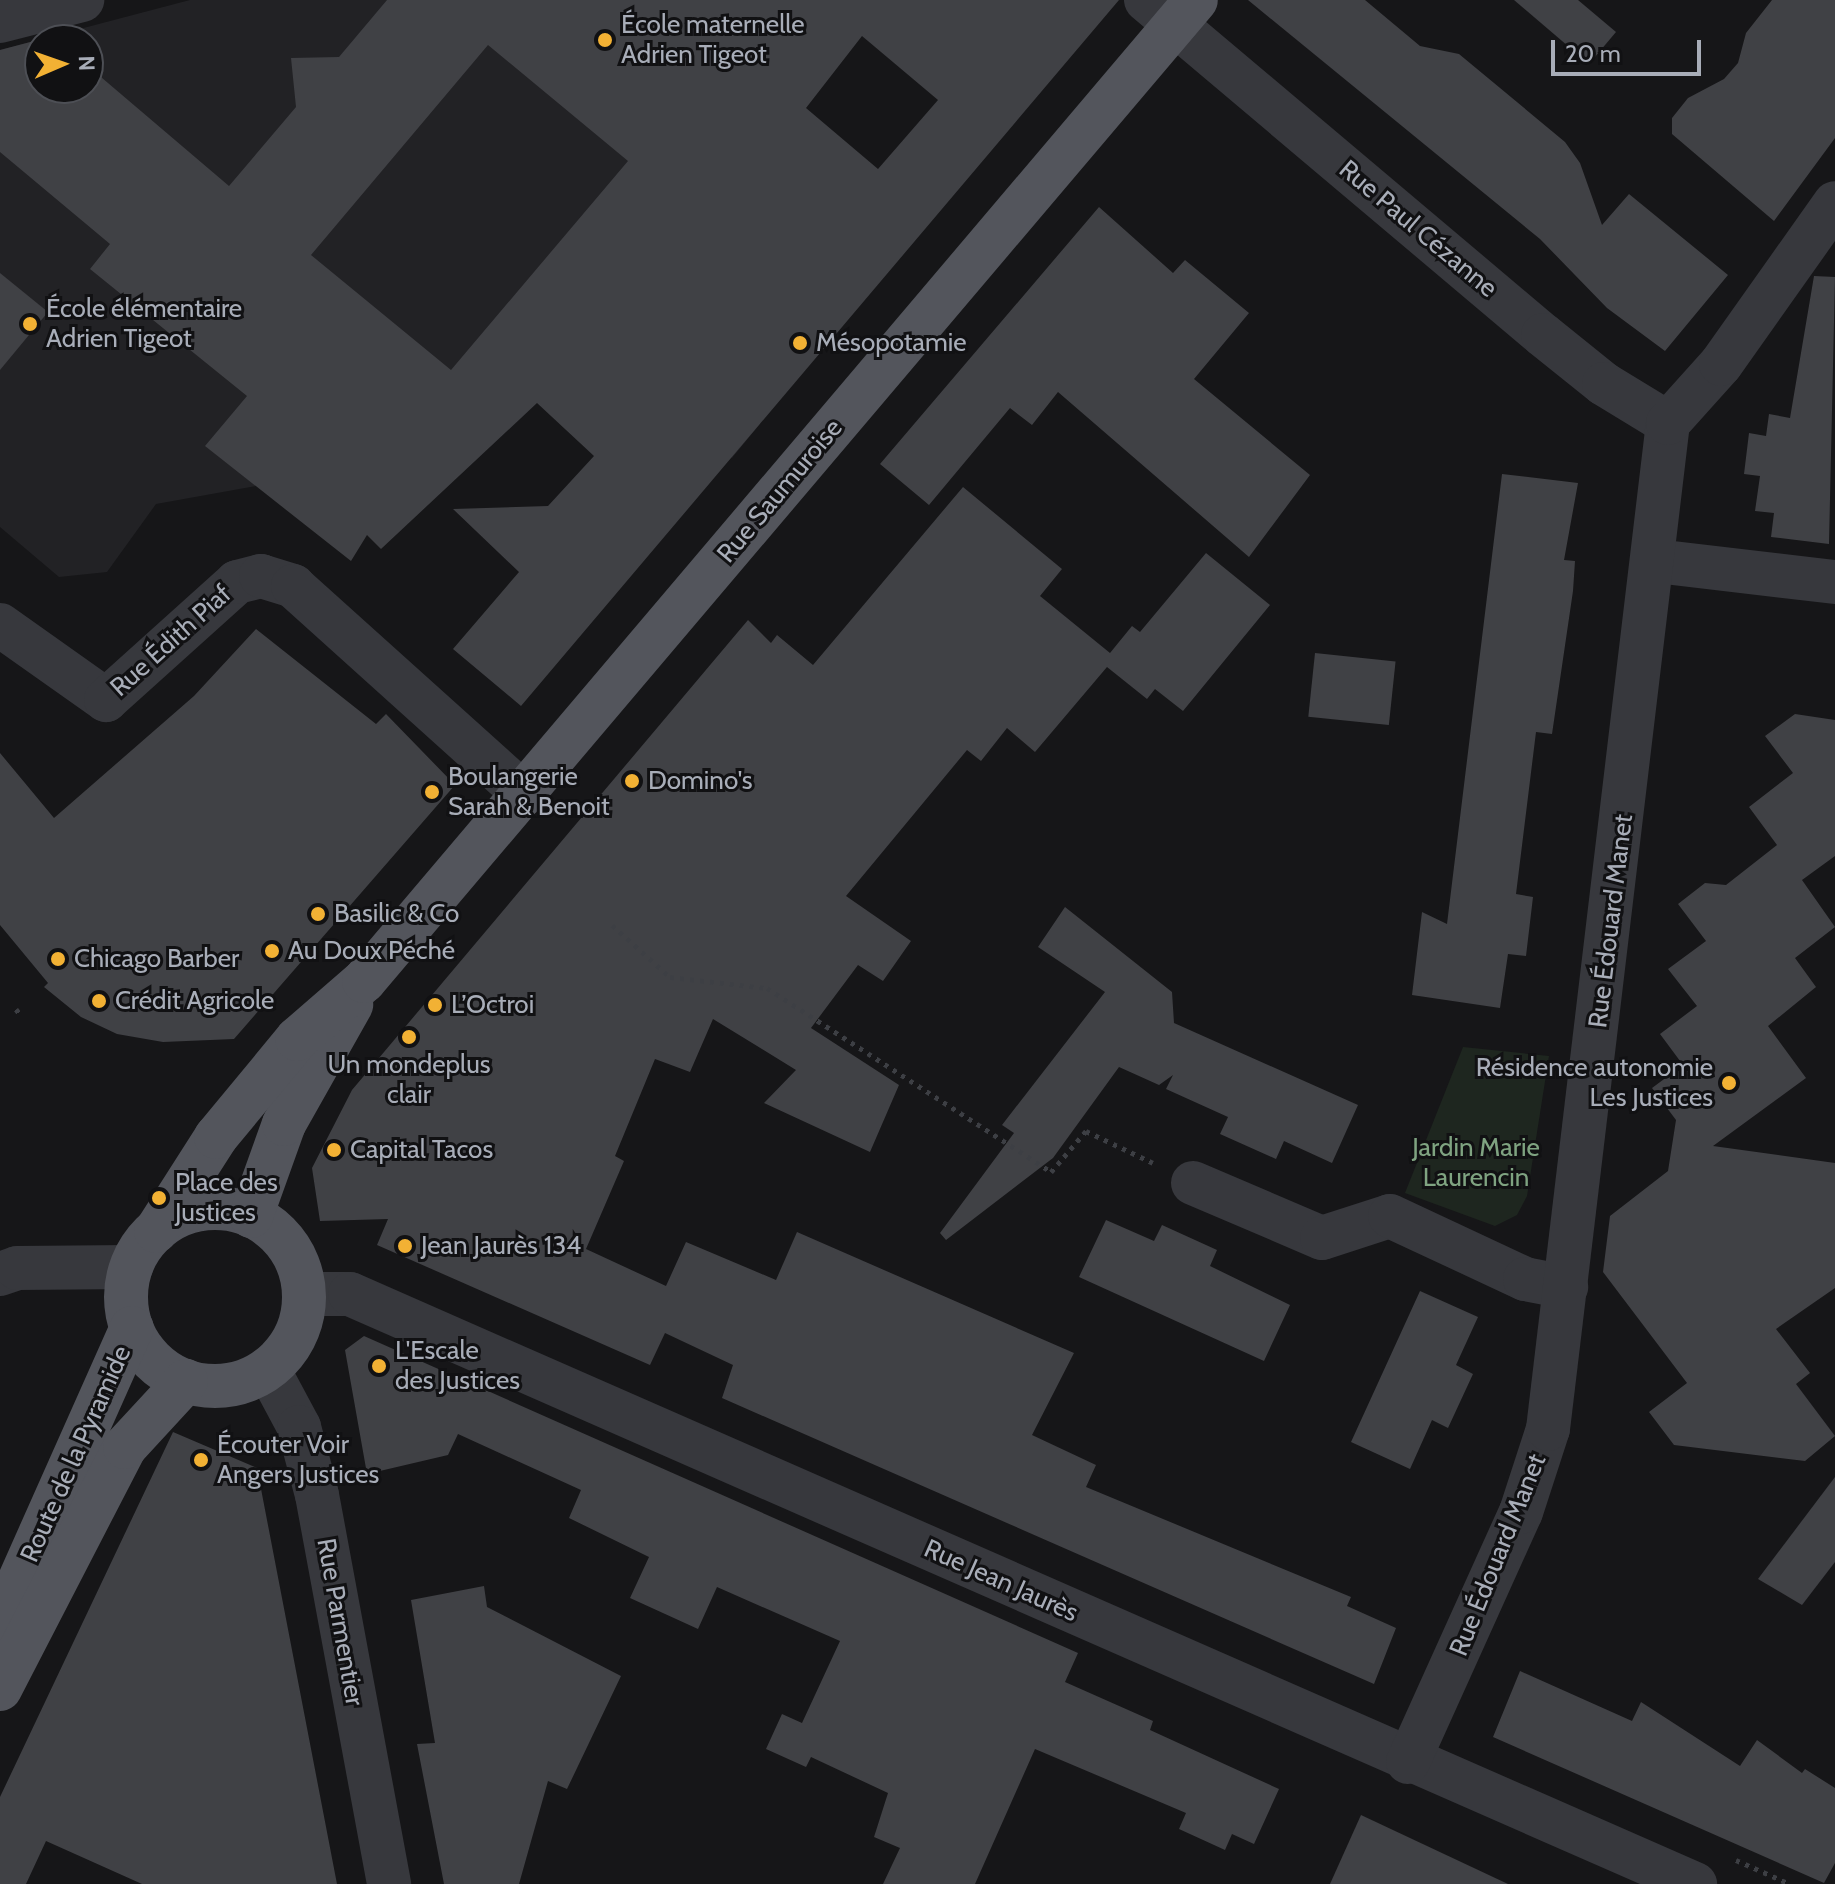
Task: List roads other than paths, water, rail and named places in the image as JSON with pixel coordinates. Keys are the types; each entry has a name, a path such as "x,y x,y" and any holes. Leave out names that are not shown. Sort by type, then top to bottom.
{"main road":[{"name":"Rue Saumuroise","path":"156,1231 179,1187 267,1074 297,1039 364,981 524,794 1173,8"},
{"name":"Rue Saumuroise","path":"251,1216 284,1124 364,981"},
{"path":"201,1209 251,1216 288,1247 304,1294 292,1341 268,1369 223,1386 186,1381 153,1361 132,1328 126,1292 131,1267 156,1231 201,1209"},
{"name":"Route de la Pyramide","path":"0,1624 132,1328"},
{"name":"Route de la Pyramide","path":"0,1689 125,1447 186,1381"}],"street":[{"path":"0,21 82,0"},
{"name":"Rue Paul Cézanne","path":"1173,8 1555,345 1668,423"},
{"path":"1668,423 1721,364 1835,203"},
{"name":"Rue Édouard Manet","path":"1408,1762 1530,1484 1548,1429 1656,561 1668,423"},
{"path":"1656,561 1835,582"},
{"name":"Rue Édith Piaf","path":"3,634 106,700 237,582 261,576 293,586 524,794"},
{"path":"1193,1183 1322,1238 1390,1216 1525,1279 1566,1287"},
{"path":"6,1268 131,1267"},
{"name":"Rue Jean Jaurès","path":"304,1294 350,1294 1672,1879"},
{"name":"Rue Parmentier","path":"268,1369 299,1427 317,1495 389,1884"}],"place":[{"name":"École maternelle Adrien Tigeot","path":"605,40"},
{"name":"École élémentaire Adrien Tigeot","path":"30,324"},
{"name":"Mésopotamie","path":"800,343"},
{"name":"Domino's","path":"632,781"},
{"name":"Boulangerie Sarah & Benoit","path":"432,792"},
{"name":"Basilic & Co","path":"318,914"},
{"name":"Au Doux Péché","path":"272,951"},
{"name":"Chicago Barber","path":"58,959"},
{"name":"Crédit Agricole","path":"99,1001"},
{"name":"L’Octroi","path":"435,1005"},
{"name":"Un mondeplus clair","path":"409,1037"},
{"name":"Résidence autonomie Les Justices","path":"1729,1083"},
{"name":"Capital Tacos","path":"334,1150"},
{"name":"Place des Justices","path":"159,1198"},
{"name":"Jean Jaurès 134","path":"405,1246"},
{"name":"L'Escale des Justices","path":"379,1366"},
{"name":"Écouter Voir Angers Justices","path":"201,1460"}],"park label":[{"name":"Jardin Marie Laurencin","path":"1476,1163"}]}
